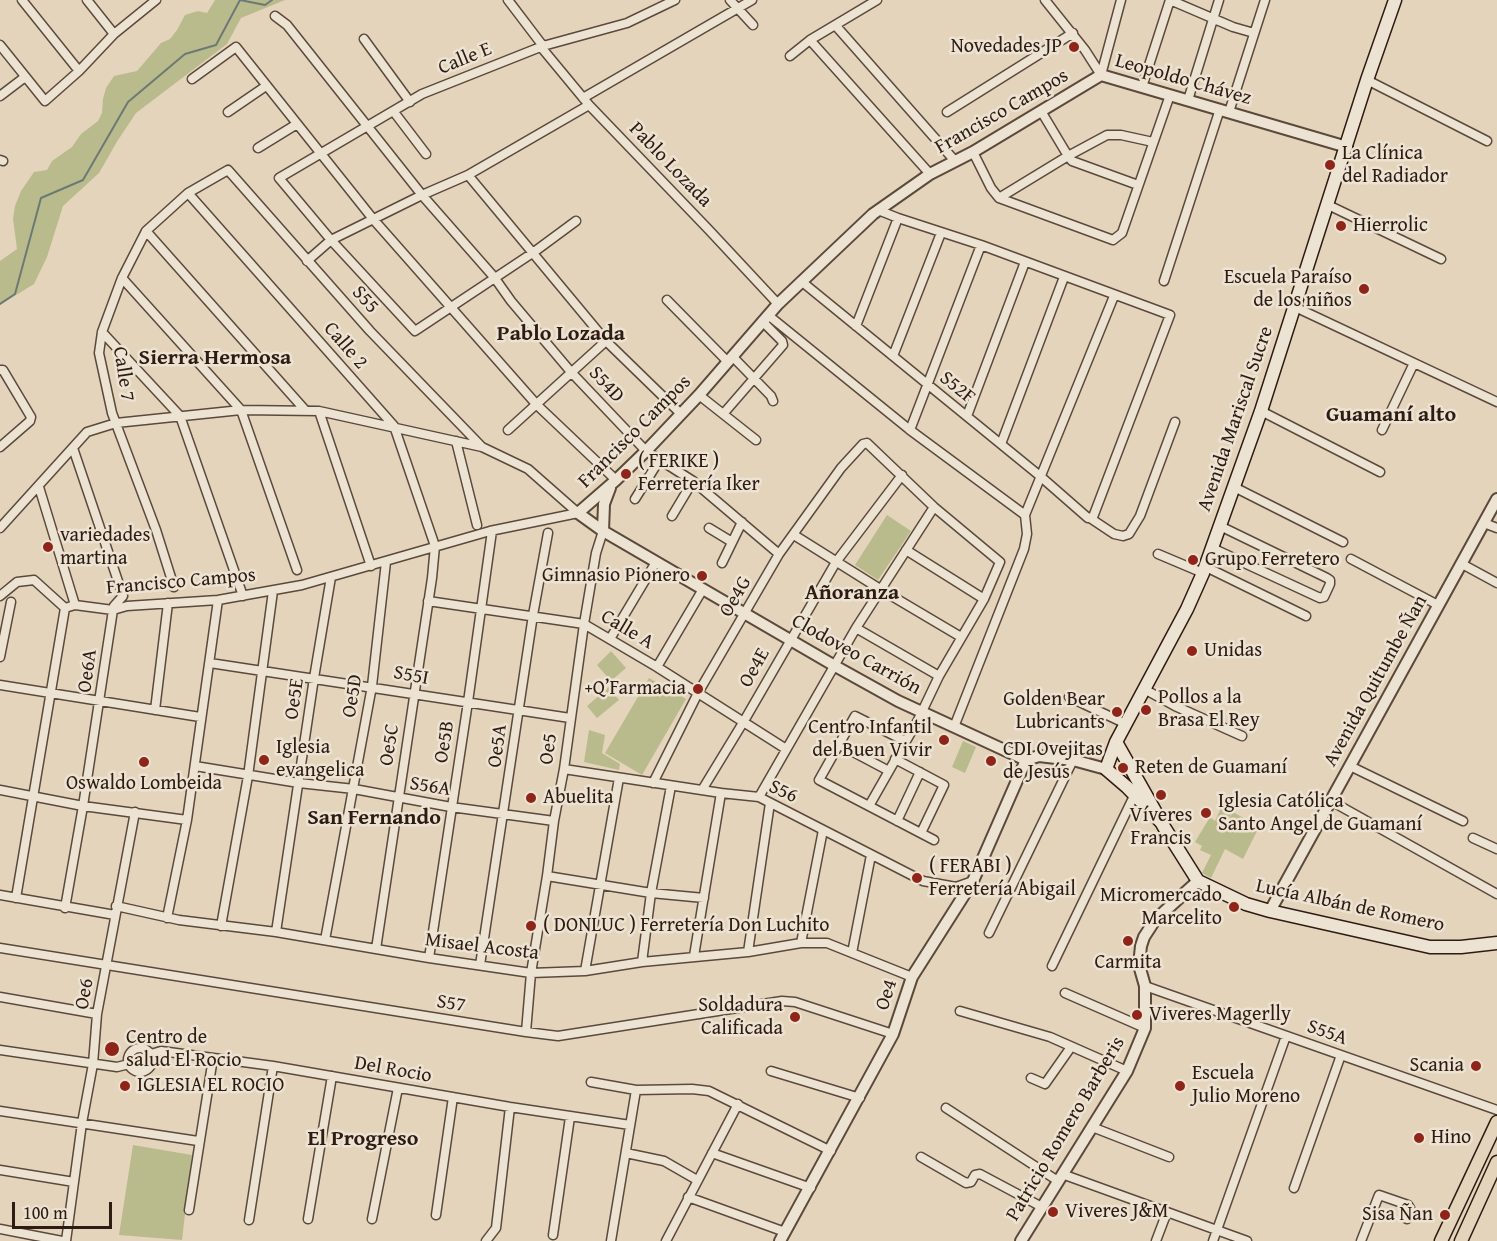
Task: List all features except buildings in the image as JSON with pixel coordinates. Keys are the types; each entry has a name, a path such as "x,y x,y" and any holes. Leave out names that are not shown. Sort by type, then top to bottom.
{"main road":[{"name":"Avenida Mariscal Sucre","path":"1106,769 1116,742 1187,609 1205,570 1261,411 1367,80 1395,0"},
{"path":"1116,742 1161,822 1198,880"},
{"path":"1106,769 1161,822"},
{"path":"1131,791 1137,778"},
{"name":"Lucía Albán de Romero","path":"1198,880 1246,904 1270,911 1430,946 1461,947 1497,943"},
{"path":"1441,1241 1497,1122"},
{"path":"1461,1241 1497,1162"}],"street":[{"path":"22,0 79,71"},
{"path":"87,0 114,34"},
{"name":"Pablo Lozada","path":"508,0 542,47 586,101 778,304"},
{"name":"Calle E","path":"331,240 279,178 422,94 542,47 627,23 675,0"},
{"path":"730,0 753,25"},
{"path":"307,261 331,240 468,175 752,0"},
{"path":"790,56 810,40 877,0"},
{"name":"Leopoldo Chávez","path":"1045,0 1073,33 1101,75 1347,147"},
{"path":"1142,87 1170,0 1233,27 1254,33"},
{"path":"1188,100 1220,0"},
{"path":"1164,281 1265,0"},
{"path":"0,45 45,101 79,71 114,34 154,1"},
{"path":"1101,75 1117,2"},
{"name":"S54D","path":"275,16 287,25 422,195 494,277 511,301 571,372 646,451 693,481 780,554"},
{"path":"836,26 956,161"},
{"path":"947,112 1073,33"},
{"path":"364,39 410,102"},
{"path":"810,40 930,174"},
{"path":"192,79 236,47 373,219 537,405 614,482 603,504 603,531"},
{"name":"Francisco Campos","path":"65,608 75,605 113,610 127,606 218,600 273,591 386,562 492,531 578,513 646,451 699,395 778,304 878,210 930,174 973,152 1101,75"},
{"path":"0,96 25,77"},
{"path":"1367,80 1487,141"},
{"path":"228,112 266,86"},
{"path":"973,152 991,188 999,198 1113,240 1122,233 1170,95"},
{"path":"1041,111 1072,161 1138,185"},
{"path":"394,112 426,154"},
{"path":"258,148 297,124"},
{"path":"999,198 1107,135 1122,135 1154,142"},
{"name":"Calle 7","path":"174,587 156,530 116,423 99,353 102,332 123,278 147,231 188,193 228,170"},
{"name":"S55","path":"228,170 370,331 482,447"},
{"path":"468,175 606,341 680,413"},
{"name":"Calle 2","path":"188,193 394,426 435,546"},
{"path":"1328,205 1440,259"},
{"path":"878,210 1169,314 1170,317 1092,517"},
{"path":"856,326 898,218"},
{"path":"331,240 415,331 534,252 576,221"},
{"path":"147,231 305,410"},
{"path":"893,356 941,233"},
{"path":"910,430 981,245"},
{"path":"966,416 1025,262"},
{"path":"1001,444 1064,277"},
{"path":"123,278 241,410 297,570"},
{"name":"S52F","path":"801,281 1114,534 1123,536 1129,534 1140,516 1175,422"},
{"path":"954,727 1024,549 1027,534 1025,515 1114,296"},
{"path":"668,300 771,396 772,401"},
{"path":"1295,307 1497,402"},
{"path":"765,318 1025,515"},
{"path":"724,413 783,345 765,318"},
{"path":"102,332 180,416 243,596"},
{"path":"508,430 606,341"},
{"path":"1382,430 1414,363"},
{"path":"0,370 3,370 31,417 30,421 1,444"},
{"path":"699,395 756,440"},
{"path":"0,528 39,488 87,432 116,423 241,410 319,411 482,447 528,469 578,513"},
{"path":"319,411 371,566"},
{"path":"1261,411 1380,472"},
{"path":"456,441 477,525"},
{"name":"Oe4G","path":"653,783 698,693 780,554 841,468 863,444 867,443 902,476"},
{"name":"Oe6A","path":"65,908 113,610 123,596 74,448"},
{"path":"635,499 660,459"},
{"path":"869,806 939,676 984,599 1000,562 934,507 902,476"},
{"name":"Oe4E","path":"702,790 836,562 902,476"},
{"path":"672,516 693,481"},
{"path":"1234,487 1343,542"},
{"path":"39,488 75,605"},
{"name":"Avenida Quitumbe Ñan","path":"1270,911 1497,499"},
{"path":"759,797 856,628 934,507"},
{"name":"Clodoveo Carrión","path":"578,513 603,531 835,666 921,711 1026,760 1039,756 1073,760 1106,769"},
{"path":"722,563 742,522"},
{"path":"1484,523 1497,528"},
{"path":"1212,548 1320,598 1325,595 1331,582 1220,526"},
{"path":"709,528 732,542"},
{"name":"Oe5B","path":"429,958 492,531"},
{"name":"Oe5","path":"526,1032 531,973 564,769 584,624 596,553 603,531"},
{"name":"Oe5A","path":"480,965 505,813 533,615 548,533"},
{"path":"794,535 961,637"},
{"name":"Oe5C","path":"376,949 435,546"},
{"path":"906,550 984,599"},
{"path":"1158,554 1205,570 1306,616"},
{"path":"1351,559 1438,605"},
{"path":"610,639 657,561"},
{"name":"Oe5D","path":"325,940 372,686 386,562"},
{"path":"1462,564 1497,583"},
{"name":"Oe5E","path":"276,932 331,577"},
{"path":"0,596 17,582 34,580 65,608 16,898"},
{"path":"657,666 703,589"},
{"path":"221,926 248,776 273,591"},
{"path":"167,918 187,820 218,600"},
{"name":"Calle A","path":"428,601 584,624 657,666 786,749"},
{"path":"0,657 11,602"},
{"path":"154,710 168,603"},
{"path":"856,628 939,676"},
{"name":"S55I","path":"210,663 570,718"},
{"path":"0,685 200,717"},
{"path":"1144,689 1175,706 1242,736"},
{"path":"1069,697 1126,724"},
{"path":"905,741 856,716 819,780 934,840"},
{"path":"840,745 889,771"},
{"path":"895,759 944,785 921,833"},
{"name":"Oe4","path":"783,1236 893,1034 912,977 973,881 1026,760"},
{"path":"989,933 1073,760"},
{"name":"S56A","path":"195,766 248,776 354,789 452,807 554,821"},
{"path":"1350,766 1463,821"},
{"name":"S56","path":"564,769 759,797 923,881 956,887 973,881"},
{"path":"897,821 920,772"},
{"path":"585,971 619,778"},
{"path":"642,962 651,893 671,786"},
{"path":"0,790 83,806 187,820"},
{"path":"1052,966 1131,791"},
{"path":"694,956 721,793"},
{"path":"1331,801 1497,894"},
{"path":"748,952 770,803"},
{"name":"Oe6","path":"64,1241 93,1064 98,1014 135,812"},
{"path":"801,943 823,830"},
{"path":"1473,838 1497,849"},
{"path":"852,952 871,855"},
{"path":"547,876 651,893 704,898"},
{"name":"Patricio Romero Barberis","path":"1021,1241 1127,1071 1145,1029 1145,986 1139,965 1144,937 1155,920 1198,880"},
{"name":"Misael Acosta","path":"0,896 65,908 116,911 276,932 531,973 585,971 642,962 748,952 801,943 827,943 912,977"},
{"name":"S57","path":"0,948 558,1036 782,1001 795,1002 893,1034"},
{"name":"S55A","path":"1145,986 1497,1110"},
{"path":"1065,993 1145,1029"},
{"path":"0,998 98,1014"},
{"path":"960,1011 1050,1037 1127,1071"},
{"path":"1213,1241 1286,1036"},
{"path":"1031,1078 1045,1084 1071,1047"},
{"path":"137,1048 142,1048 150,1054 152,1062 147,1070 136,1071 129,1064 130,1054 137,1048"},
{"path":"0,1050 117,1067 129,1064"},
{"name":"Del Rocio","path":"150,1054 161,1051 273,1066 570,1117 630,1125"},
{"path":"1294,1188 1341,1055"},
{"path":"189,1210 198,1141 213,1058"},
{"path":"249,1220 273,1066"},
{"path":"771,1071 860,1098"},
{"path":"308,1219 332,1076"},
{"path":"591,1082 636,1090 709,1091 831,1151"},
{"path":"372,1219 398,1088"},
{"path":"611,1241 636,1090"},
{"path":"436,1215 453,1097"},
{"path":"666,1241 738,1104"},
{"path":"486,1241 496,1228 510,1107"},
{"path":"946,1108 1060,1178 1167,1212 1247,1241"},
{"path":"0,1111 198,1141"},
{"path":"553,1234 570,1117"},
{"path":"1092,1127 1169,1157"},
{"path":"626,1153 664,1161 697,1180"},
{"path":"712,1153 811,1188"},
{"path":"921,1157 966,1183 971,1182 975,1175 980,1174 1042,1207"},
{"path":"0,1170 74,1182"},
{"path":"1361,1241 1379,1195 1408,1205 1410,1208 1407,1219"},
{"path":"688,1197 783,1236"},
{"path":"1156,1241 1167,1212"},
{"path":"6,1241 4,1230 64,1241"}],"green space":[{"path":"215,0 285,0 241,18 227,44 136,113 99,173 63,206 47,257 34,284 0,305 0,261 17,249 13,219 15,206 21,191 34,172 47,170 52,161 72,147 81,134 98,121 102,113 106,88 114,76 137,71 161,43 170,39 185,15 198,11 207,13"},
{"path":"887,515 911,531 878,580 855,565"},
{"path":"611,651 626,668 611,681 597,665"},
{"path":"649,678 686,699 642,775 605,753"},
{"path":"609,687 619,700 597,718 587,706"},
{"path":"589,730 605,735 602,753 620,764 619,770 584,762"},
{"path":"963,741 976,747 965,773 952,767"},
{"path":"1222,806 1232,812 1226,824 1233,812 1259,827 1243,859 1225,849 1211,878 1202,873 1211,855 1200,850 1202,846 1195,842 1210,817 1215,821"},
{"path":"133,1145 192,1155 182,1240 119,1235"}],"waterway":[{"path":"0,304 15,294 41,198 83,180 128,102 185,54 216,45 240,0 265,5 272,0"}],"place":[{"name":"Novedades JP","path":"1074,47"},
{"name":"La Clínica del Radiador","path":"1330,165"},
{"name":"Hierrolic","path":"1341,226"},
{"name":"Escuela Paraíso de los niños","path":"1364,289"},
{"name":"( FERIKE ) Ferretería Iker","path":"626,474"},
{"name":"variedades martina","path":"48,547"},
{"name":"Grupo Ferretero","path":"1193,560"},
{"name":"Gimnasio Pionero","path":"702,576"},
{"name":"Unidas","path":"1192,651"},
{"name":"+Q’Farmacia","path":"698,689"},
{"name":"Pollos a la Brasa El Rey","path":"1146,710"},
{"name":"Golden Bear Lubricants","path":"1117,712"},
{"name":"Centro Infantil del Buen Vivir","path":"944,740"},
{"name":"Iglesia evangelica","path":"264,760"},
{"name":"CDI Ovejitas de Jesús","path":"991,761"},
{"name":"Oswaldo Lombeida","path":"144,762"},
{"name":"Reten de Guamaní","path":"1123,768"},
{"name":"Víveres Francis","path":"1161,795"},
{"name":"Abuelita","path":"531,798"},
{"name":"Iglesia Católica Santo Angel de Guamaní","path":"1206,813"},
{"name":"( FERABI ) Ferretería Abigail","path":"917,878"},
{"name":"Micromercado Marcelito","path":"1234,907"},
{"name":"( DONLUC ) Ferretería Don Luchito","path":"531,926"},
{"name":"Carmita","path":"1128,941"},
{"name":"Viveres Magerlly","path":"1137,1015"},
{"name":"Soldadura Calificada","path":"795,1017"},
{"name":"Centro de salud El Rocio","path":"112,1049"},
{"name":"Scania","path":"1476,1066"},
{"name":"IGLESIA EL ROCIO","path":"125,1086"},
{"name":"Escuela Julio Moreno","path":"1180,1086"},
{"name":"Hino","path":"1419,1138"},
{"name":"Viveres J&M","path":"1053,1212"},
{"name":"Sisa Ñan","path":"1445,1215"}],"district":[{"name":"Pablo Lozada","path":"561,334"},
{"name":"Sierra Hermosa","path":"215,358"},
{"name":"Guamaní alto","path":"1391,415"},
{"name":"Añoranza","path":"852,593"},
{"name":"San Fernando","path":"374,818"},
{"name":"El Progreso","path":"363,1139"}]}
